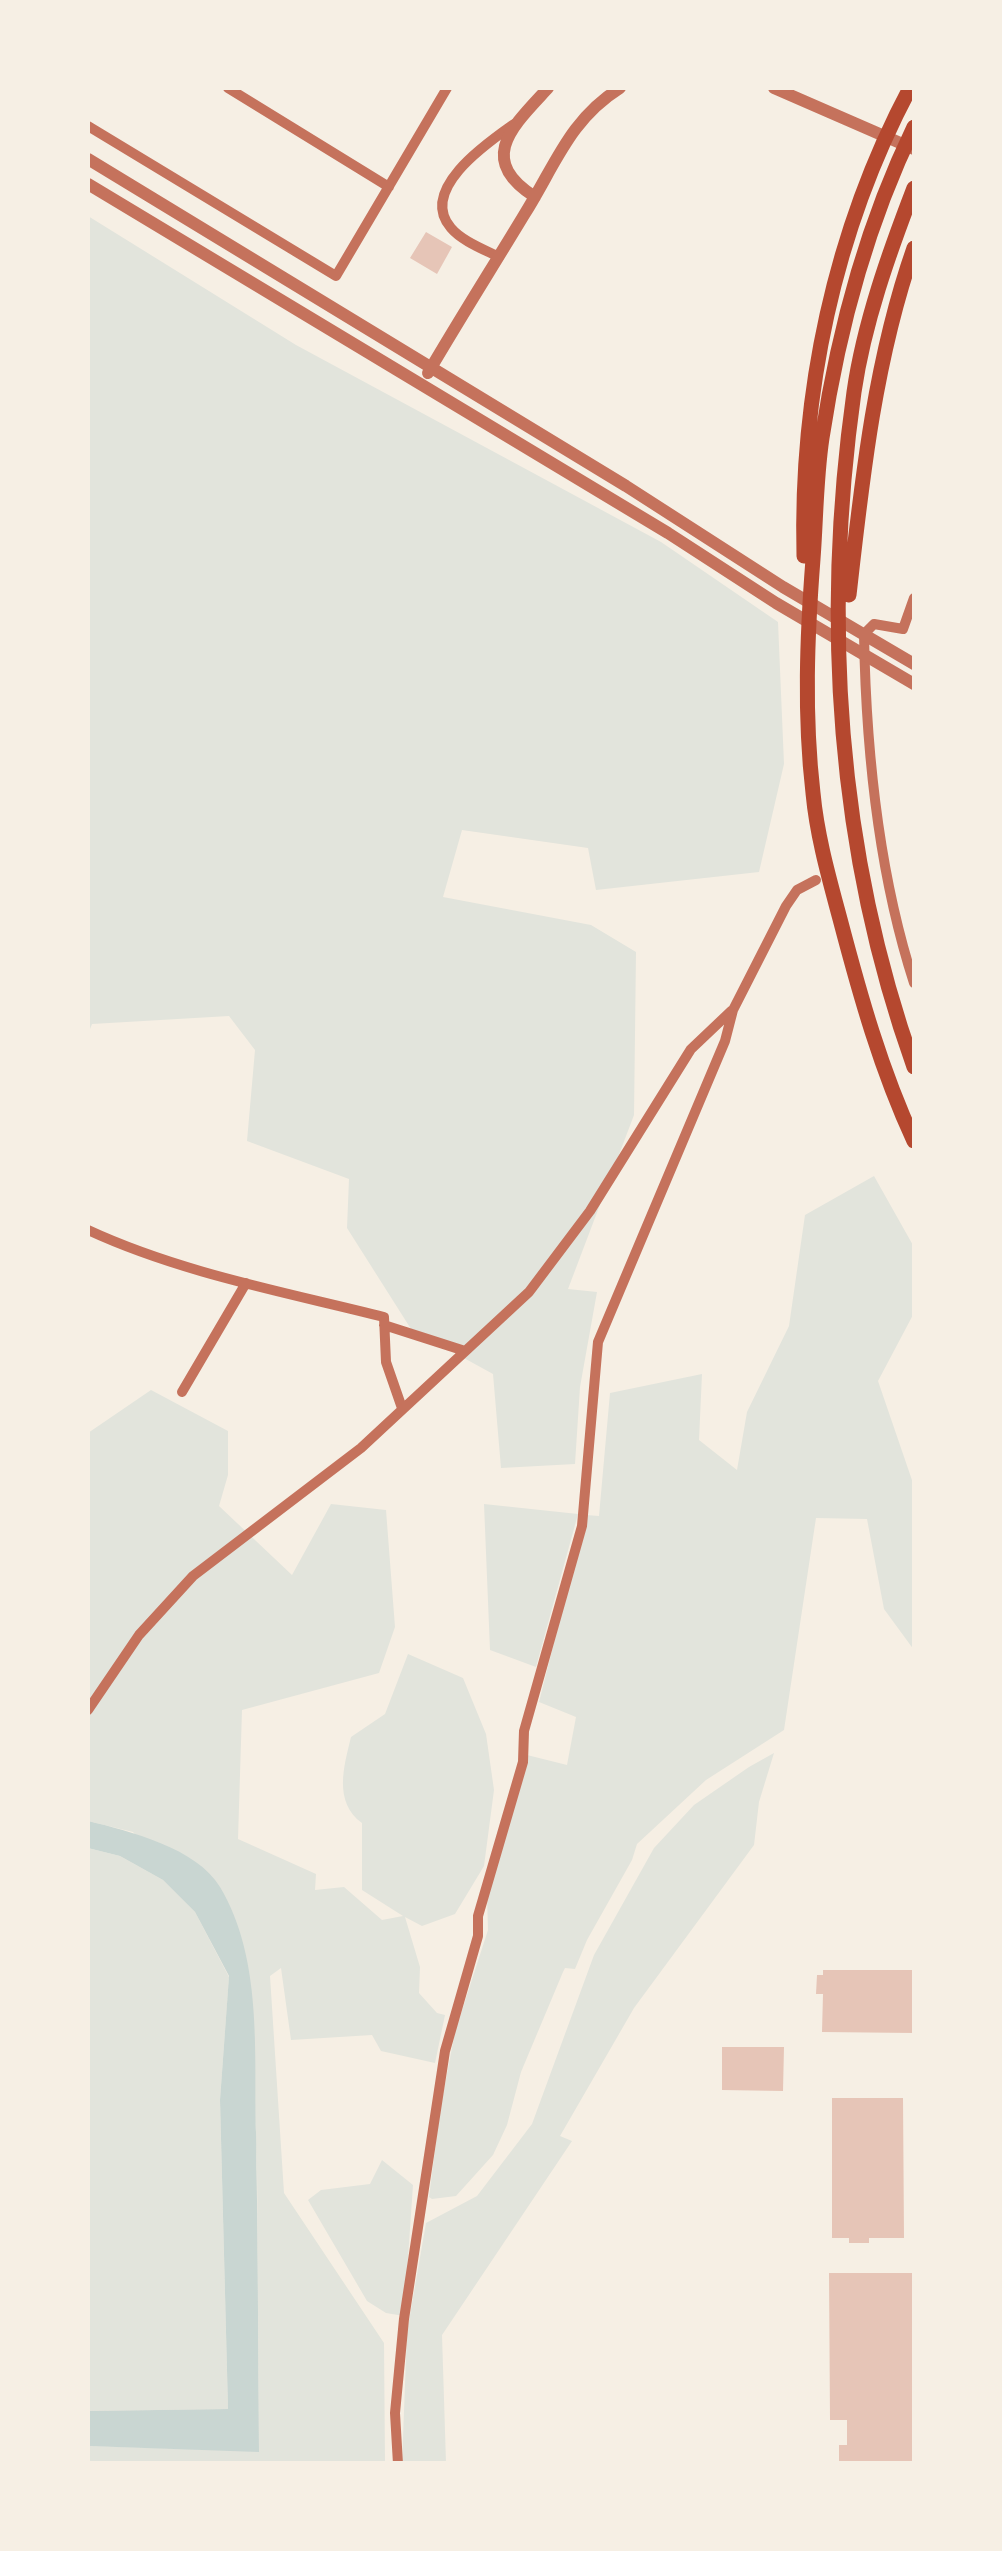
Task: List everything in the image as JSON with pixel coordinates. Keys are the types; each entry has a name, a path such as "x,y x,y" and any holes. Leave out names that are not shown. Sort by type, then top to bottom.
{"highway":[{"path":"910,88 884,136 844,250 814,381 805,450 806,644 813,798 856,983 894,1097 914,1141"},
{"path":"806,644 821,442 831,386 877,215 914,127"},
{"path":"914,188 885,271 854,390 841,526 840,674 845,774 858,867 889,996 914,1067"},
{"path":"840,674 876,394 914,248"}],"street":[{"path":"228,88 389,187"},
{"path":"88,126 336,276 447,88"},
{"path":"498,257 454,232 443,214 442,197 451,180 548,88"},
{"path":"421,386 536,197 563,144 584,114 620,88"},
{"path":"774,88 914,149"},
{"path":"514,124 504,145 504,164 519,187 536,197"},
{"path":"88,159 914,664"},
{"path":"88,184 914,684"},
{"path":"914,598 904,628 874,624 864,634 872,778 890,885 914,984"},
{"path":"398,2464 396,2413 404,2316 445,2051 478,1936 478,1916 523,1762 524,1731 582,1526 598,1342 726,1040 732,1010 786,906 797,890 816,880"},
{"path":"88,1710 139,1635 193,1576 360,1448 529,1292 590,1210 691,1049 732,1010"},
{"path":"88,1230 126,1248 384,1317 386,1362 402,1408"},
{"path":"182,1392 246,1282"},
{"path":"384,1325 465,1350"}],"shaded area":[{"path":"88,216 296,345 661,542 778,622 784,764 759,872 596,890 588,848 462,830 443,897 591,925 636,952 634,1115 568,1289 597,1292 580,1387 575,1464 501,1468 493,1374 411,1329 347,1228 349,1179 247,1141 255,1050 229,1016 92,1024 88,1034"},
{"path":"874,1176 914,1247 914,1313 878,1381 914,1486 914,1650 884,1609 867,1519 816,1518 784,1730 706,1780 637,1844 575,1969 565,1968 563,1972 521,2072 507,2125 493,2155 456,2196 432,2199 429,2197 440,2110 455,2032 488,1930 487,1895 527,1755 567,1765 576,1717 539,1702 586,1515 599,1516 610,1393 702,1374 699,1440 737,1470 747,1412 789,1326 805,1215"},
{"path":"151,1390 228,1431 228,1475 219,1506 292,1575 331,1504 386,1510 395,1627 379,1673 242,1710 238,1839 316,1874 315,1890 344,1887 382,1920 403,1916 362,1890 362,1823 347,1805 343,1783 351,1737 385,1714 408,1654 463,1678 486,1734 494,1790 484,1866 455,1914 422,1926 405,1917 420,1967 419,1993 437,2013 445,2015 435,2063 381,2051 372,2035 291,2040 281,1968 270,1976 284,2193 384,2343 385,2463 88,2463 88,2446 259,2451 257,2169 249,1979 133,1832 88,1821 88,1433"},
{"path":"484,1504 578,1514 536,1667 490,1650"},
{"path":"774,1753 759,1802 754,1845 634,2008 560,2136 572,2141 442,2335 446,2463 402,2464 407,2332 426,2223 477,2196 532,2124 594,1955 654,1848 694,1805"},
{"path":"88,1821 161,1843 209,1873 234,1915 243,1945 250,1975 255,2039 259,2452 88,2446 88,2411 228,2409 220,2100 229,1976 195,1912 163,1880 120,1856 88,1848"},
{"path":"88,1848 120,1856 163,1880 195,1912 229,1977 220,2100 228,2409 88,2411"},
{"path":"382,2160 413,2185 404,2316 386,2313 367,2301 308,2200 321,2190 370,2184"}],"building":[{"path":"426,232 452,247 437,274 410,258"},
{"path":"823,1970 914,1970 914,2033 822,2032 823,1994 816,1994 817,1975 823,1975"},
{"path":"722,2047 784,2047 783,2091 722,2090"},
{"path":"832,2098 903,2098 904,2238 869,2238 869,2243 849,2243 849,2238 832,2238"},
{"path":"829,2273 914,2273 914,2464 839,2464 839,2445 847,2445 847,2420 830,2420"}]}
